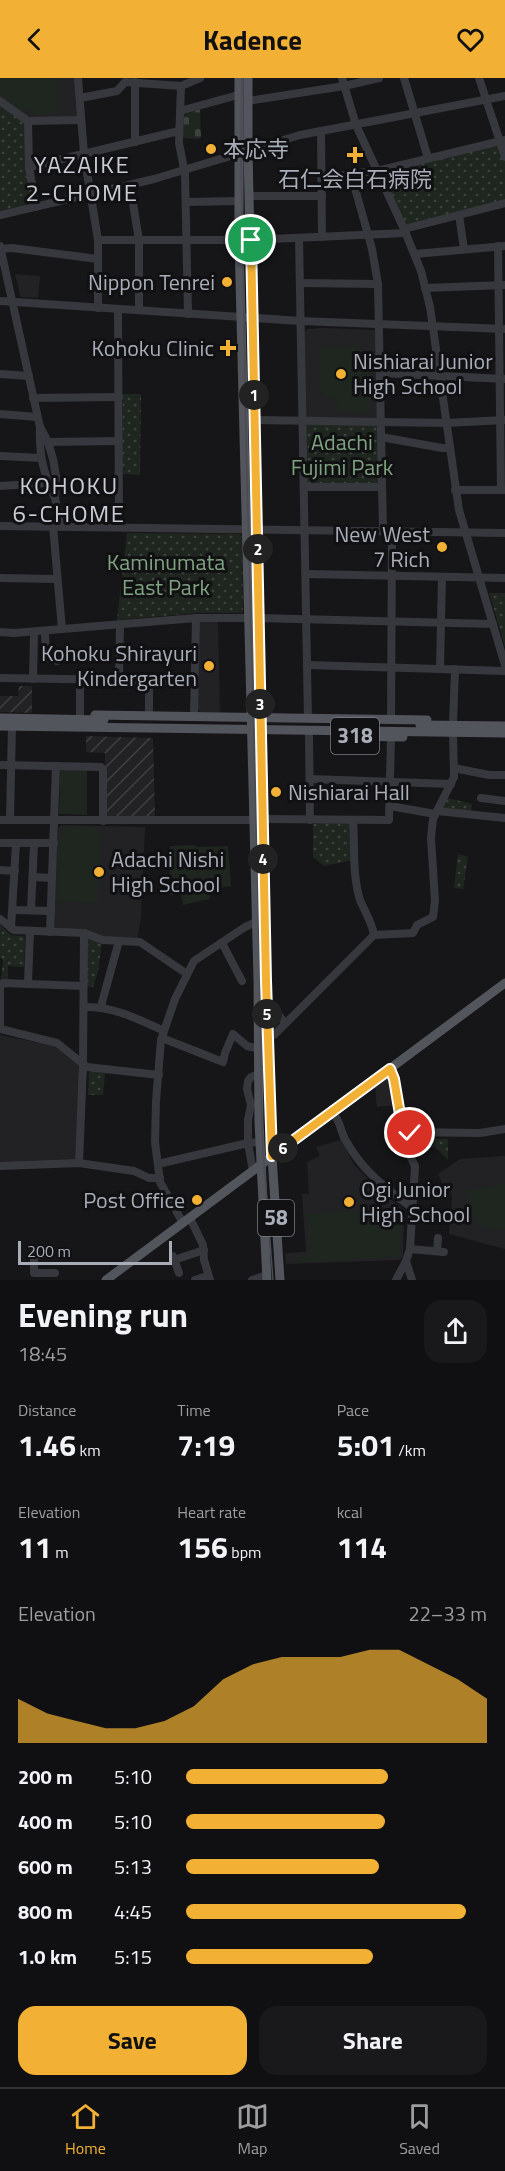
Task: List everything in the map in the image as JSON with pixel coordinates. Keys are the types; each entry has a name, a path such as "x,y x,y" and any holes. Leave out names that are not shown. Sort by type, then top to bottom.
{"main road":[{"name":"58","path":"239,78 238,240 246,529 261,717 256,922 260,1143 257,1168 267,1277"},
{"name":"58","path":"249,78 248,150 257,530 250,734 258,820 272,1156 280,1280"},
{"name":"318","path":"69,723 80,717 261,717 436,721 456,729"},
{"name":"318","path":"0,718 69,723 90,731 261,735 437,736 456,729 505,726"},
{"name":"318","path":"0,726 118,723 456,729 505,733"},
{"path":"106,1280 505,983"}],"street":[{"path":"78,78 84,154 98,240 98,308"},
{"path":"80,98 117,91 125,80 158,81 181,86 200,78"},
{"path":"248,102 343,82 379,78"},
{"path":"404,78 428,158"},
{"path":"478,78 502,140 505,157"},
{"path":"135,82 135,142"},
{"path":"343,82 356,124 415,254 426,288 455,490 505,664"},
{"path":"181,86 179,151 184,170 186,202 188,314"},
{"path":"180,111 238,95"},
{"path":"0,215 130,185 321,131 505,96"},
{"path":"0,101 28,121 81,120"},
{"path":"28,121 29,166 36,207"},
{"path":"29,166 179,131"},
{"path":"321,131 322,237"},
{"path":"322,178 377,171 502,140"},
{"path":"351,174 369,235 378,284 383,531"},
{"path":"130,185 139,240 139,310"},
{"path":"249,196 322,196"},
{"path":"186,202 238,201"},
{"path":"251,240 369,235 405,231 505,203"},
{"path":"459,215 464,249"},
{"path":"299,238 308,718"},
{"path":"98,240 238,240"},
{"path":"415,254 501,246 503,490 455,490"},
{"path":"55,498 41,458 40,427 0,247 98,259"},
{"path":"300,283 378,284"},
{"path":"426,288 502,285"},
{"path":"0,301 301,321 502,329"},
{"path":"118,309 119,527"},
{"path":"380,373 502,379"},
{"path":"0,374 28,376"},
{"path":"33,398 118,397"},
{"path":"0,414 38,417"},
{"path":"255,420 446,423 503,420"},
{"path":"40,427 48,442 55,471 57,579 62,629"},
{"path":"381,437 450,448"},
{"path":"48,442 118,441"},
{"path":"0,456 41,458"},
{"path":"0,486 48,483"},
{"path":"304,487 382,487"},
{"path":"0,526 505,532"},
{"path":"392,531 392,720"},
{"path":"306,574 505,578"},
{"path":"440,669 442,577"},
{"path":"0,578 57,579"},
{"path":"194,717 196,618"},
{"path":"0,632 34,632 196,618 494,624"},
{"path":"119,680 120,624"},
{"path":"45,631 46,658 57,661"},
{"path":"33,679 34,632"},
{"path":"308,665 505,671"},
{"path":"268,1037 274,1035 374,935 413,933 417,925 435,914 431,838 433,819 454,777 455,669"},
{"path":"0,678 195,681"},
{"path":"80,679 80,717"},
{"path":"149,681 149,716"},
{"path":"10,820 12,726"},
{"path":"309,735 310,820"},
{"path":"0,820 389,820 391,737"},
{"path":"0,765 101,767 103,769 103,821"},
{"path":"50,932 56,766"},
{"path":"454,768 489,775 505,775"},
{"path":"310,779 391,780 451,784"},
{"path":"481,798 505,801"},
{"path":"390,806 436,813 505,818"},
{"path":"353,820 360,899 373,926 374,935"},
{"path":"0,843 54,843"},
{"path":"11,928 16,843"},
{"path":"31,910 34,843"},
{"path":"0,870 15,871"},
{"path":"33,877 52,878"},
{"path":"13,909 51,911"},
{"path":"0,919 11,928 84,933 103,940 140,942 187,974"},
{"path":"195,1280 209,1278 202,1240 160,1182 156,1142 156,1101 163,1034 175,999 195,961 256,922"},
{"path":"28,983 30,931"},
{"path":"79,1163 83,1064 84,933"},
{"path":"101,1006 119,941"},
{"path":"222,943 242,981"},
{"path":"83,986 3,982 0,987 0,1029 57,1043 87,1067 159,1075"},
{"path":"84,1007 101,1006 130,1016 223,1062 233,1034 247,1046 259,1049"},
{"path":"267,1010 276,1012 285,1023"},
{"path":"257,1168 248,1143 248,1120 251,1105 247,1089 248,1082 259,1071 270,1067"},
{"path":"390,1069 394,1079 405,1144 415,1166 410,1249 396,1280"},
{"path":"332,1112 339,1119 345,1140 361,1164 379,1183 411,1207"},
{"path":"403,1132 480,1133 505,1129"},
{"path":"159,1164 248,1143 260,1143"},
{"path":"0,1166 79,1163 134,1171 149,1178 160,1178"},
{"path":"410,1249 440,1252 438,1238"},
{"path":"179,1273 173,1258 204,1250"},
{"path":"34,1255 31,1273 55,1273"},
{"path":"406,1261 412,1280"},
{"path":"252,1280 267,1277"}],"shaded area":[{"path":"0,78 76,78 78,117 33,119 25,116 0,99"},
{"path":"15,274 40,276 38,298 20,295"},
{"name":"Nishiarai Junior High School","path":"324,328 375,330 377,332 378,417 305,417 305,331"},
{"name":"Kohoku Shirayuri Kindergarten","path":"200,621 218,622 220,712 200,712 198,709 198,623"},
{"path":"19,686 32,686 32,713 0,712 0,696 18,696"},
{"path":"86,736 153,738 155,817 106,816 105,753 86,752"},
{"name":"Adachi Nishi High School","path":"61,825 145,827 138,937 104,937 53,927 58,828"},
{"path":"0,1035 54,1046 78,1063 80,1074 75,1160 0,1163"},
{"path":"386,1076 390,1077 397,1105 377,1107 375,1085"},
{"name":"Ogi Junior High School","path":"341,1140 354,1165 404,1210 403,1256 400,1260 286,1264 285,1253 306,1252 302,1194 309,1194 307,1162 320,1156 316,1147"},
{"path":"505,1156 505,1249 449,1234 452,1198 450,1185 443,1185 438,1174 460,1159"}],"green space":[{"path":"0,78 56,78 56,113 35,115 34,112 24,109 22,112 0,96"},
{"path":"0,104 25,122 32,203 0,211"},
{"path":"200,109 201,137 199,139 185,138 183,136 184,115"},
{"path":"499,144 505,162 505,201 406,226 383,176 385,173"},
{"path":"360,347 361,359 369,359 373,364 373,398 370,399 370,412 338,412 338,397 324,397 324,393 320,392 319,348"},
{"path":"123,394 141,394 140,475 122,474"},
{"name":"Adachi Fujimi Park","path":"307,423 378,426 378,483 376,485 308,484"},
{"name":"Kaminumata East Park","path":"127,533 240,534 242,536 243,613 196,613 117,620"},
{"path":"489,593 505,593 505,647 491,599"},
{"path":"60,770 87,770 87,815 59,814"},
{"path":"447,798 472,804 471,812 444,809"},
{"path":"350,822 353,860 324,866 313,857 313,825 315,823"},
{"path":"62,828 96,828 101,834 98,904 56,901 59,830"},
{"path":"194,845 197,847 228,846 231,886 209,890 210,899 183,905 181,895 170,895 169,851 170,846"},
{"path":"458,854 468,857 463,889 454,888"},
{"path":"0,925 11,935 25,938 24,967 8,966 8,980 1,980 3,960 0,957"},
{"path":"86,939 102,943 98,972 93,987 85,987"},
{"path":"91,1071 105,1073 103,1095 88,1095"},
{"path":"411,1138 448,1139 448,1160 434,1146 413,1155 407,1140"},
{"path":"505,1183 505,1231 487,1228 481,1225 473,1215 465,1191"},
{"path":"395,1208 401,1212 398,1257 298,1262 298,1255 310,1254 307,1214"}],"tram line":[{"path":"242,78 241,154 246,440 261,1092 273,1280"}],"place":[{"name":"本応寺","path":"211,149"},
{"name":"石仁会白石病院","path":"355,155"},
{"name":"Nippon Tenrei","path":"227,282"},
{"name":"Kohoku Clinic","path":"228,348"},
{"name":"Nishiarai Junior High School","path":"341,374"},
{"name":"New West 7 Rich","path":"442,547"},
{"name":"Kohoku Shirayuri Kindergarten","path":"209,666"},
{"name":"Nishiarai Hall","path":"276,792"},
{"name":"Adachi Nishi High School","path":"99,872"},
{"name":"Post Office","path":"197,1200"},
{"name":"Ogi Junior High School","path":"349,1202"}],"district":[{"name":"YAZAIKE 2-CHOME","path":"82,179"},
{"name":"KOHOKU 6-CHOME","path":"69,500"}],"route":[{"path":"251,240 266,981 272,1156 390,1069 394,1079 403,1132 410,1133"}]}
